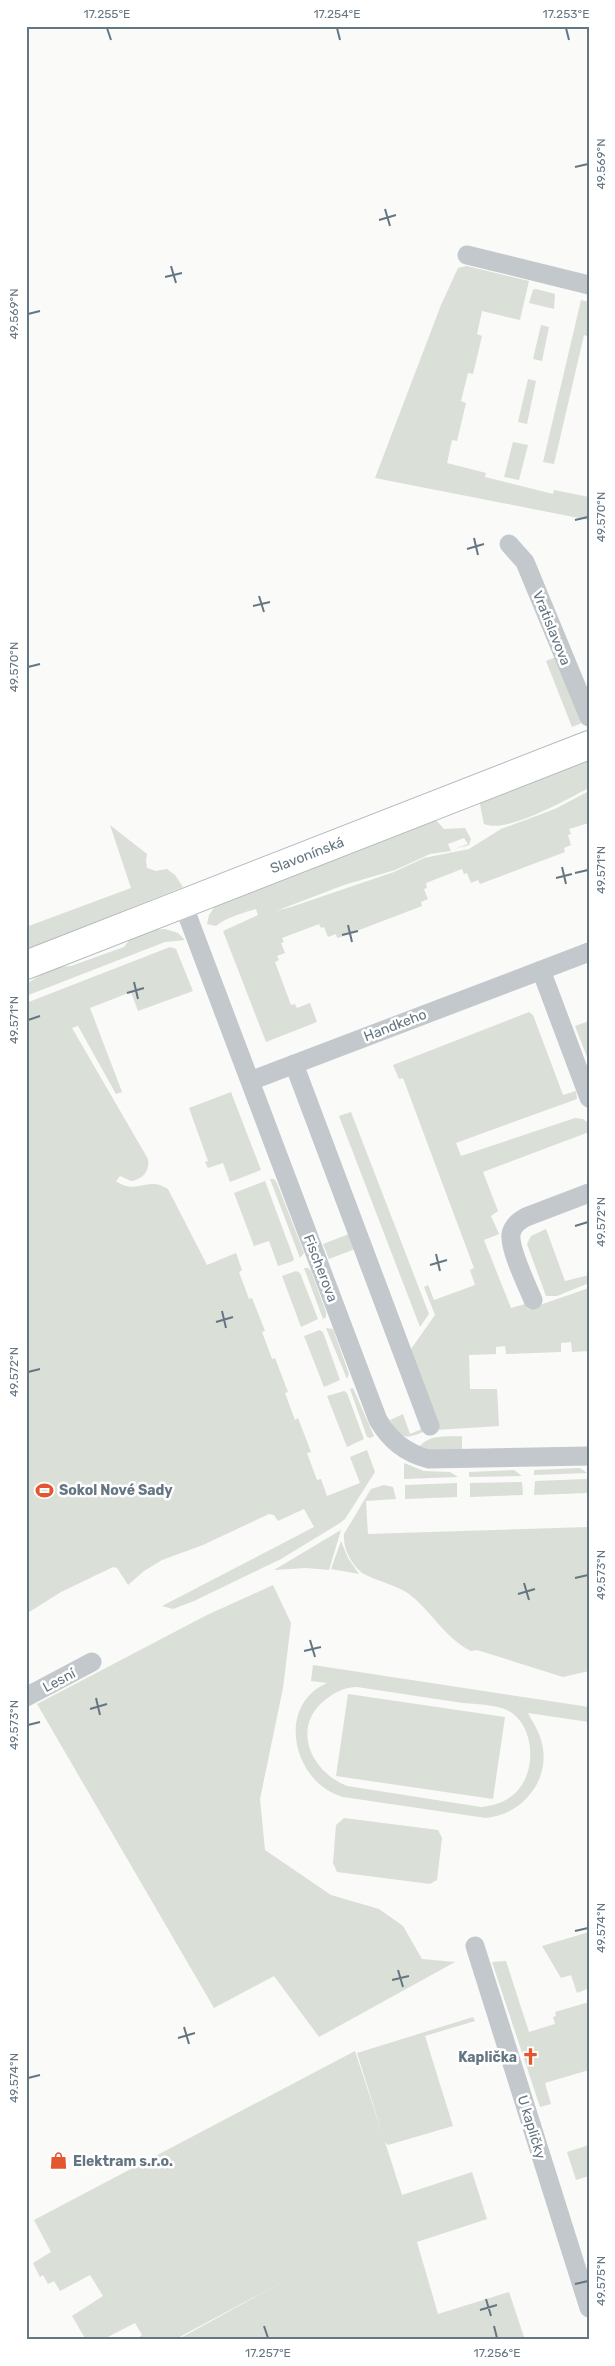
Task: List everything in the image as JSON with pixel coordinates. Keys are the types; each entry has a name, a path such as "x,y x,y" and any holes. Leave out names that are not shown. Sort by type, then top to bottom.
{"main road":[{"name":"Slavonínská","path":"26,965 589,745"}],"street":[{"path":"467,256 589,285"},
{"name":"Vratislavova","path":"509,544 525,562 589,717"},
{"name":"Fischerova","path":"183,904 378,1420 386,1434 406,1451 429,1458 589,1456"},
{"name":"Handkeho","path":"250,1081 589,952"},
{"path":"541,970 589,1098"},
{"path":"294,1064 430,1426"},
{"path":"534,1300 512,1243 514,1227 518,1221 526,1217 589,1193"},
{"name":"Lesní","path":"26,1697 92,1662"},
{"name":"U kapličky","path":"475,1946 589,2308"}],"shaded area":[{"path":"467,266 529,281 520,320 482,311 477,334 482,336 473,374 468,373 461,401 466,403 457,441 452,440 447,463 486,473 485,477 553,494 554,490 589,497 589,520 375,478 441,305 458,268"},
{"path":"536,289 555,294 554,309 529,303 533,290"},
{"path":"581,300 589,302 589,337 584,335 554,464 543,462"},
{"path":"541,325 549,327 542,361 533,359"},
{"path":"528,379 536,381 527,424 518,422"},
{"path":"513,442 528,445 519,480 504,477"},
{"path":"556,657 582,721 582,723 572,727 546,661"},
{"path":"589,757 589,788 522,820 494,826 484,824 479,800"},
{"path":"589,791 589,823 569,829 571,834 568,835 571,845 564,848 565,852 480,884 478,880 471,883 467,873 464,874 462,869 426,883 427,888 424,889 428,899 421,902 422,906 341,937 337,938 336,934 328,937 324,927 321,928 319,924 282,938 284,942 281,943 285,953 277,956 279,960 275,962 291,1005 295,1004 297,1008 310,1003 317,1022 266,1042 223,931 258,915 256,909 230,918 216,926 207,924 209,915 216,905 435,819 444,829 465,828 471,839 469,845 455,849 468,844 464,838 448,844 451,851 430,854 395,870 344,885 276,911 291,907 394,872 424,858 469,849 501,829 555,809"},
{"path":"110,825 147,854 147,868 156,871 167,869 175,875 183,887 26,950 26,927 131,888"},
{"path":"165,929 178,933 185,940 165,942 26,996 26,984 54,967 71,966 124,947 131,938 151,930"},
{"path":"170,947 176,949 193,991 138,1011 131,992 90,1008 122,1092 116,1094 78,1026 72,1028 148,1159 148,1167 145,1174 131,1181 120,1176 116,1181 130,1187 154,1184 168,1189 207,1265 236,1253 242,1270 239,1272 249,1299 252,1298 265,1331 262,1332 272,1359 275,1358 288,1392 285,1393 295,1420 298,1418 311,1452 307,1453 317,1480 321,1479 327,1496 360,1483 350,1457 367,1450 375,1472 345,1519 340,1523 281,1559 194,1601 173,1609 162,1606 314,1527 304,1509 278,1521 274,1515 269,1514 203,1545 162,1560 144,1571 128,1585 117,1568 113,1567 61,1592 26,1614 26,1003"},
{"path":"529,1012 533,1015 563,1095 576,1091 577,1099 456,1143 461,1156 575,1118 583,1119 588,1123 589,1132 483,1172 498,1211 491,1216 499,1234 484,1240 511,1308 525,1304 528,1309 589,1288 589,1351 572,1352 571,1342 561,1343 561,1352 506,1354 505,1346 496,1347 496,1354 469,1355 470,1389 497,1389 499,1426 436,1430 411,1349 435,1315 424,1287 428,1285 434,1300 475,1285 470,1270 474,1268 403,1078 399,1079 393,1065"},
{"path":"589,1021 589,1062 575,1026"},
{"path":"231,1092 261,1170 230,1182 223,1163 208,1168 205,1162 208,1161 189,1108"},
{"path":"351,1112 429,1314 420,1327 339,1116"},
{"path":"270,1179 274,1179 277,1183 304,1253 300,1258"},
{"path":"265,1181 294,1259 278,1266 269,1241 254,1246 234,1193"},
{"path":"546,1229 565,1281 589,1275 589,1283 557,1296 546,1296 527,1244 531,1236"},
{"path":"349,1234 355,1249 329,1259 323,1244"},
{"path":"304,1268 308,1268 311,1271 326,1312 326,1317 323,1319"},
{"path":"296,1271 300,1273 318,1319 301,1327 282,1276"},
{"path":"326,1328 333,1329 349,1374 347,1379"},
{"path":"320,1330 323,1332 340,1380 324,1387 304,1336"},
{"path":"353,1388 374,1436 370,1438 367,1437 350,1389"},
{"path":"344,1391 347,1393 364,1439 347,1447 327,1396"},
{"path":"403,1414 410,1434 422,1429 423,1432 411,1436 400,1434 390,1420"},
{"path":"462,1436 462,1450 431,1450 420,1446 434,1438"},
{"path":"404,1463 424,1471 450,1472 458,1477 404,1479"},
{"path":"580,1468 587,1473 534,1475 534,1470"},
{"path":"514,1470 522,1476 469,1477 469,1472"},
{"path":"587,1479 587,1493 534,1495 535,1481"},
{"path":"522,1482 523,1495 470,1497 470,1483"},
{"path":"457,1483 457,1497 405,1499 405,1485"},
{"path":"384,1485 393,1487 396,1499 366,1501 368,1534 589,1527 589,1671 563,1677 477,1650 471,1651 445,1631 423,1606 406,1592 361,1572 348,1555 344,1534 371,1489"},
{"path":"341,1530 329,1570 306,1568 274,1570"},
{"path":"341,1541 348,1558 359,1574 331,1569"},
{"path":"273,1585 291,1623 283,1688 260,1799 265,1850 331,1895 379,1909 403,1926 422,1959 455,1962 319,2037 274,1976 214,2008 37,1704 207,1615"},
{"path":"313,1665 589,1707 589,1722 528,1713 541,1740 544,1758 542,1771 530,1794 511,1810 499,1815 486,1818 343,1797 326,1789 312,1777 302,1761 297,1743 296,1725 301,1709 311,1694 327,1683 311,1681","holes":["357,1687 491,1706 502,1708 511,1713 519,1719 524,1727 530,1747 529,1768 523,1784 514,1794 502,1802 481,1807 347,1786 335,1779 324,1771 315,1760 307,1736 309,1723 314,1711 325,1700 336,1692"]},
{"path":"348,1694 505,1717 493,1799 336,1776"},
{"path":"344,1818 438,1830 442,1838 437,1880 430,1884 337,1872 333,1863 336,1825"},
{"path":"589,1932 589,1993 587,1989 577,1993 571,1975 561,1978 542,1946"},
{"path":"506,1961 529,2032 555,2024 553,2017 556,2016 555,2012 589,2002 589,2070 545,2083 551,2104 540,2107 492,1962"},
{"path":"473,2017 475,2021 425,2036 453,2126 388,2145 385,2142 402,2195 472,2172 487,2219 417,2242 438,2314 509,2292 525,2340 177,2340 286,2280 174,2340 135,2340 142,2335 135,2323 102,2340 86,2340 72,2316 103,2296 90,2275 60,2291 54,2281 48,2284 43,2275 40,2277 33,2263 51,2252 34,2220 355,2051 384,2139 357,2053"},
{"path":"589,2145 589,2176 576,2180 567,2152"}],"place":[{"name":"Sokol Nové Sady","path":"45,1490"},
{"name":"Kaplička","path":"531,2057"},
{"name":"Elektram s.r.o.","path":"59,2161"}]}
